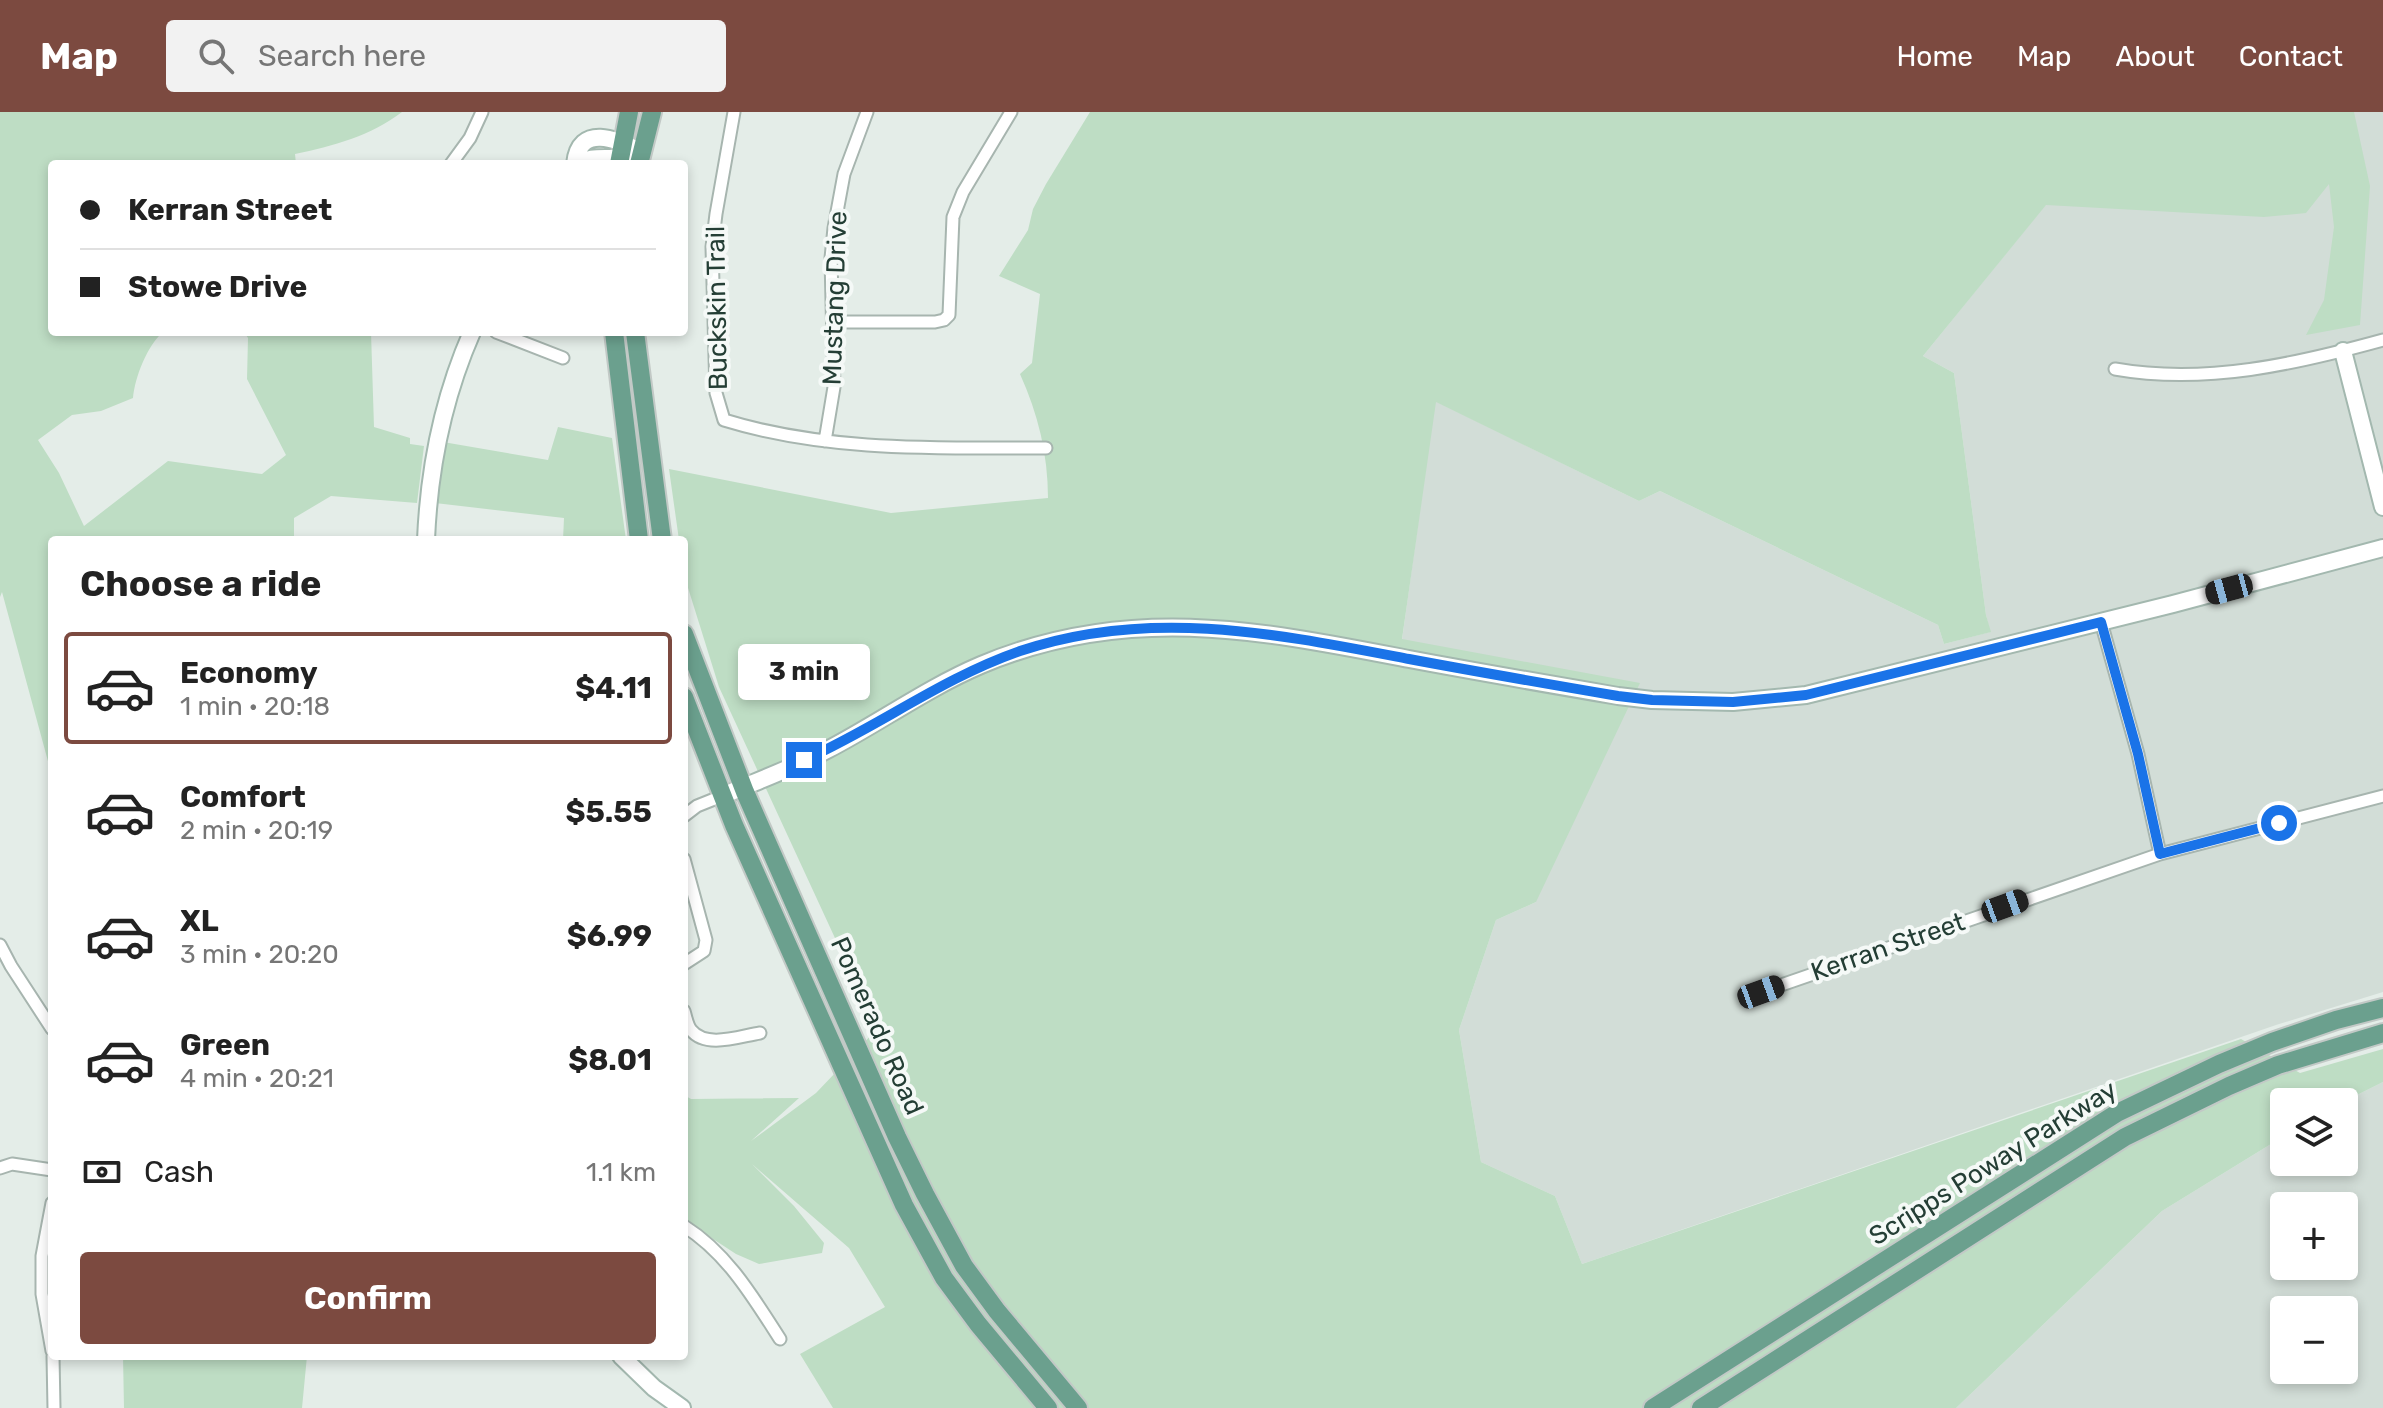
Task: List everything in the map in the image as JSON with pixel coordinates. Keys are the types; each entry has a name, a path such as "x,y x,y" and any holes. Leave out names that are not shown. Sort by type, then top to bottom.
{"main road":[{"path":"629,112 620,155 640,158 652,112"},
{"path":"426,536 437,440 457,367 470,336"},
{"path":"614,336 639,536"},
{"path":"636,336 661,536"},
{"path":"2343,351 2383,507"},
{"path":"722,796 826,750 941,684 981,665 1076,636 1137,628 1225,628 1318,641 1618,696 1733,702 1806,695 2383,548"},
{"name":"Pomerado Road","path":"688,644 744,787 897,1137 925,1194 964,1266 997,1311 1078,1408"},
{"name":"Pomerado Road","path":"688,707 722,796 870,1134 923,1241 944,1278 978,1324 1048,1408"},
{"name":"Scripps Poway Parkway","path":"1653,1408 2117,1113 2259,1048 2336,1020 2383,1008"},
{"name":"Scripps Poway Parkway","path":"1701,1408 2125,1137 2278,1065 2383,1033"},
{"path":"625,1360 654,1388 682,1408"}],"street":[{"path":"454,160 470,138 482,112"},
{"name":"Buckskin Trail","path":"734,112 712,247 716,393 720,410 724,420 740,425 825,441"},
{"name":"Mustang Drive","path":"825,441 834,387 831,258 834,228 844,174 867,112"},
{"path":"834,322 935,322 949,315 953,217 963,192 1011,112"},
{"path":"506,336 563,358"},
{"path":"2115,369 2154,376 2237,372 2301,362 2383,340"},
{"path":"825,441 879,447 1046,448"},
{"path":"2101,622 2138,754 2160,854"},
{"path":"688,813 722,796"},
{"name":"Kerran Street","path":"1761,992 2160,854 2383,796"},
{"path":"688,874 706,940 704,951 688,961"},
{"path":"0,945 48,1023"},
{"path":"688,1023 690,1029 701,1038 715,1040 760,1033"},
{"path":"0,1168 12,1164 48,1169"},
{"path":"48,1224 42,1256 42,1294 48,1329"},
{"path":"688,1229 715,1249 736,1274 780,1339"},
{"path":"52,1360 54,1408"}],"shaded area":[{"path":"2286,112 2383,112 2383,992 2276,1025 1582,1264 1555,1196 1481,1162 1459,1030 1496,920 1536,902 1402,640 1435,401 1639,501 1660,491 1938,625 1944,644 1990,632 1954,373 1923,356 2089,151"},
{"path":"2383,1082 2383,1408 1956,1408 2162,1211 2270,1145 2270,1176 2358,1176 2358,1094"}],"green space":[{"path":"0,112 402,112 378,128 351,139 295,154 296,160 48,160 48,336 160,336 143,362 133,398 101,411 72,415 38,440 59,473 84,526 168,461 262,474 286,455 247,379 247,336 371,336 374,427 410,438 410,444 424,446 417,503 331,496 294,518 294,536 48,536 48,761 2,592 0,597"},
{"path":"1090,112 2354,112 2370,186 2360,325 2306,335 2324,300 2334,227 2329,184 2306,213 2264,217 2046,205 1923,356 1954,373 1986,615 1991,632 1944,644 1938,625 1660,491 1639,501 1436,402 1402,639 1640,683 1536,902 1496,920 1459,1030 1481,1162 1555,1196 1582,1264 2241,1039 2300,1073 2383,1049 2383,1082 2358,1094 2358,1088 2270,1088 2270,1145 2162,1211 1956,1408 833,1408 800,1354 885,1307 849,1248 752,1164 794,1206 824,1243 822,1253 759,1264 736,1254 688,1223 688,1097 799,1098 751,1141 816,1093 877,1029 719,687 688,588 688,536 678,536 669,469 891,513 1048,498 1041,434 1020,374 1032,363 1040,294 999,276 1028,230 1033,209"},
{"path":"558,427 612,438 625,536 563,536 564,518 435,503 443,442 548,460"},
{"path":"123,1360 307,1360 302,1408 124,1408"}],"route":[{"path":"804,760 981,665 1076,636 1137,628 1225,628 1318,641 1618,696 1733,702 1806,695 2101,622 2138,754 2160,854 2279,823"}]}
